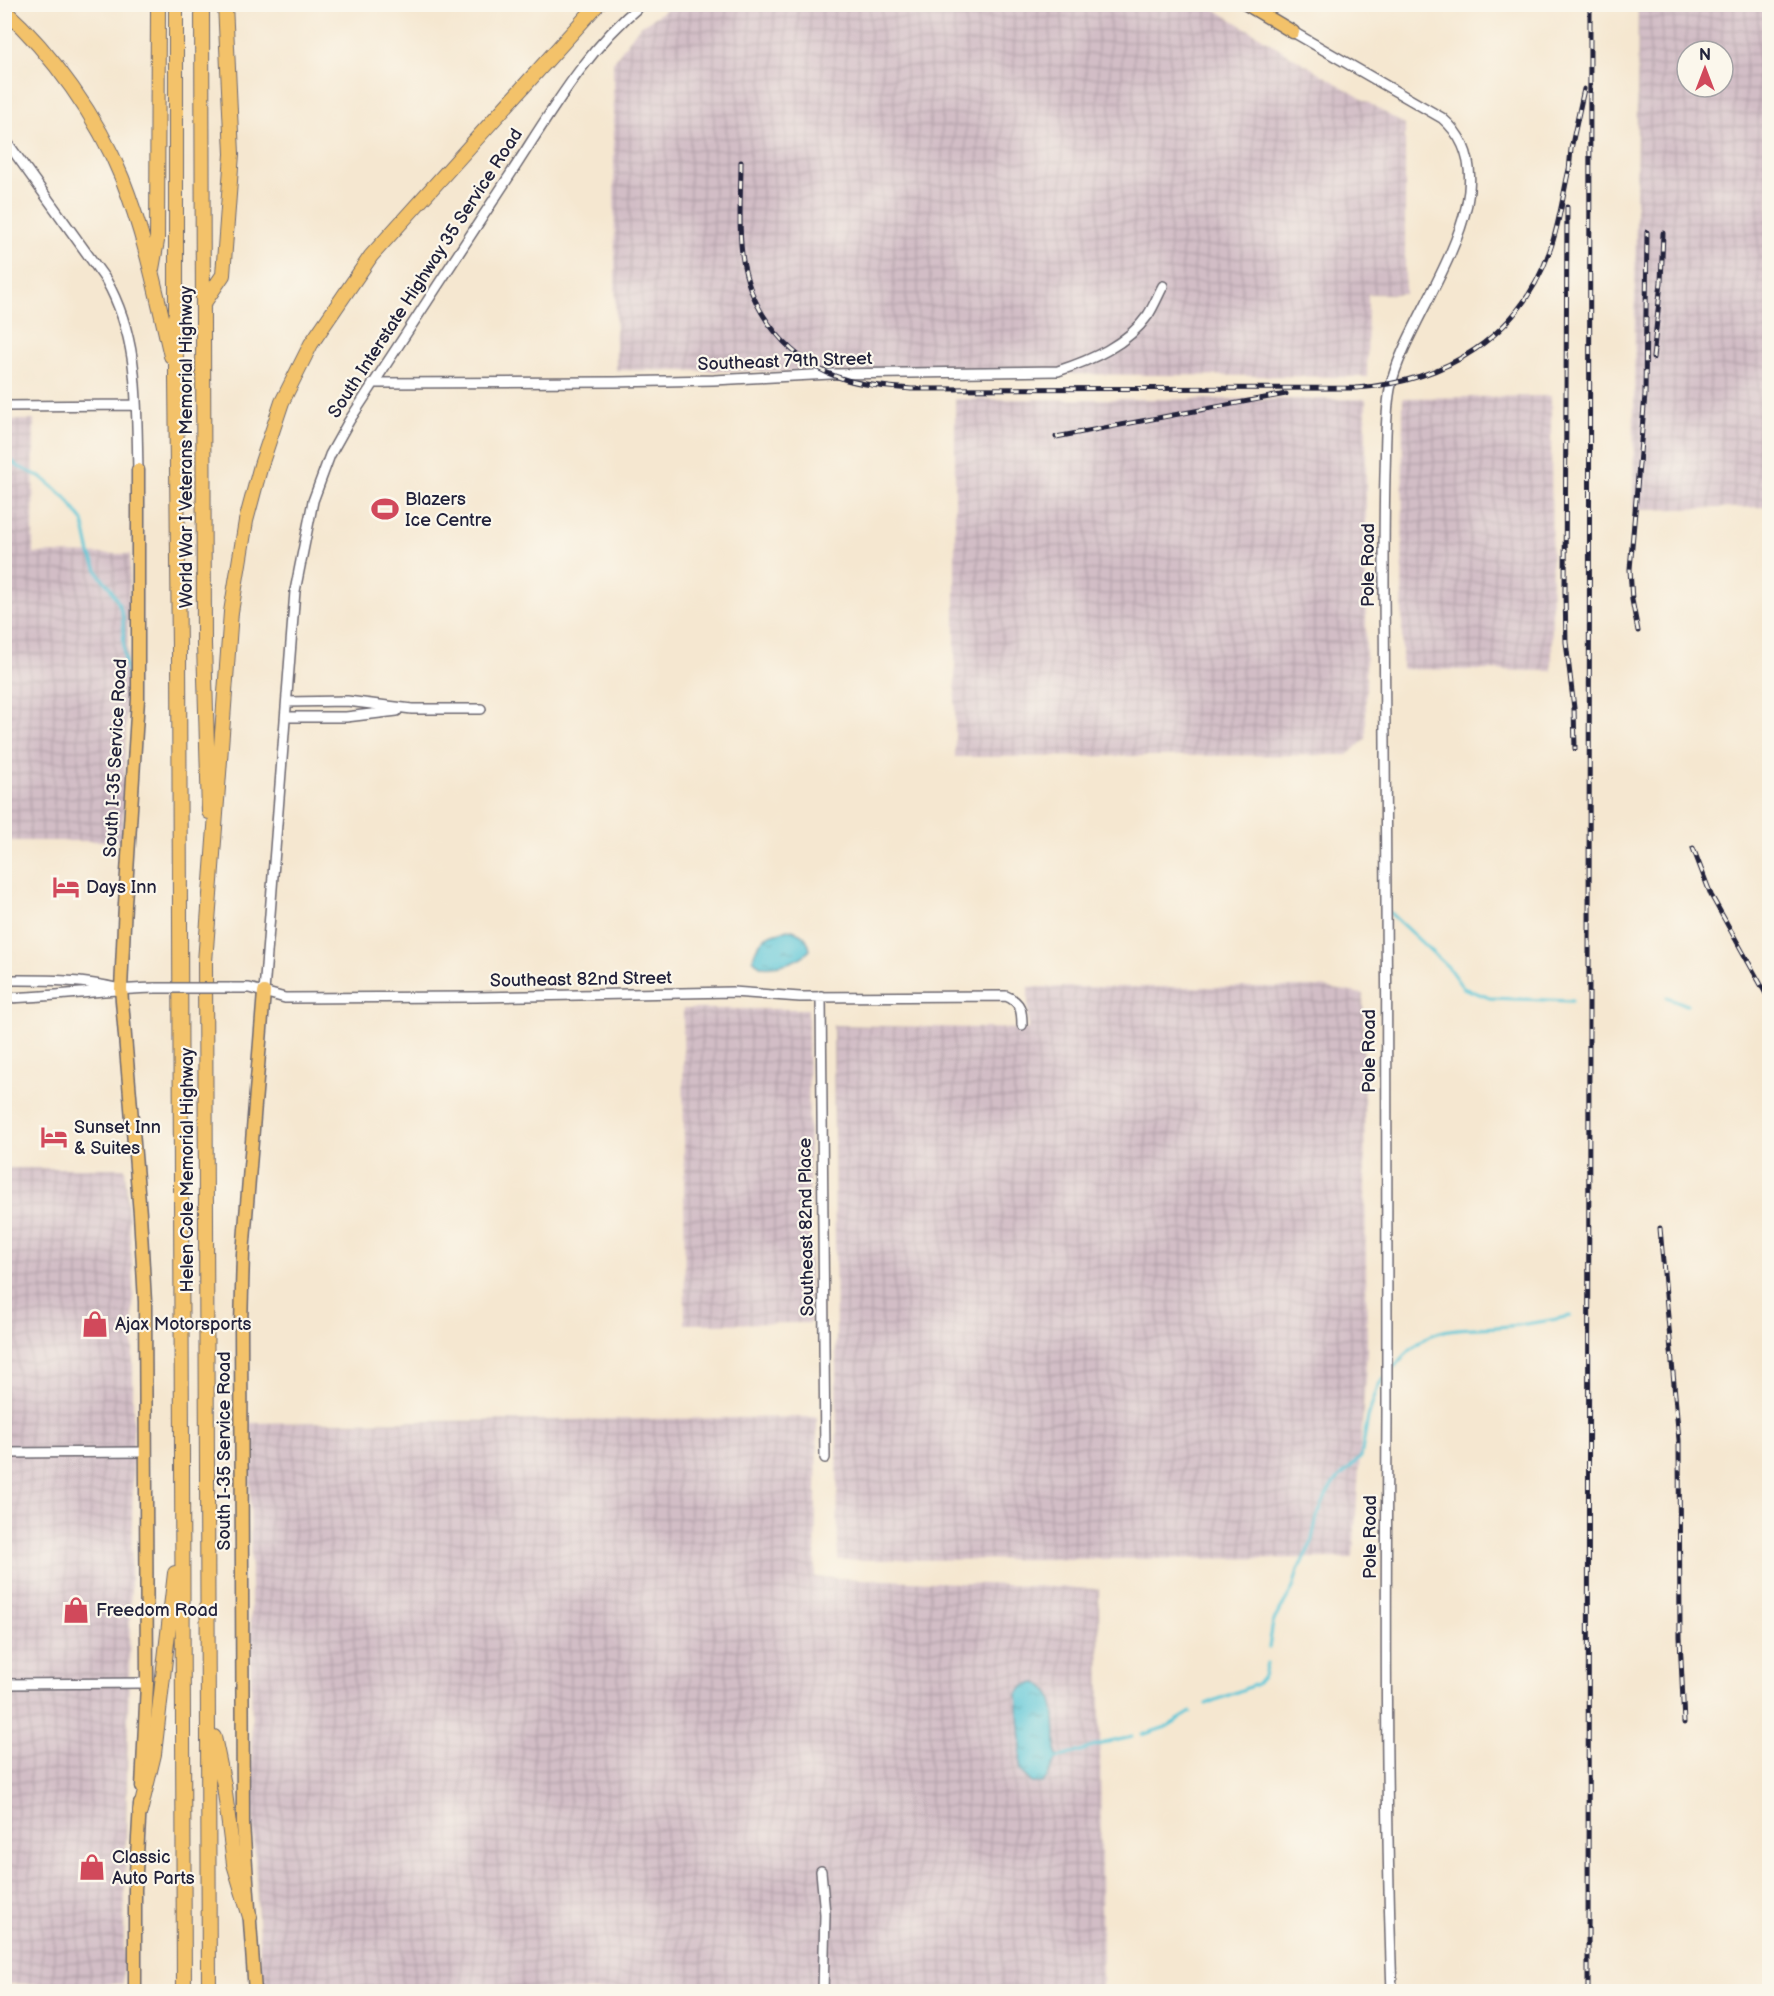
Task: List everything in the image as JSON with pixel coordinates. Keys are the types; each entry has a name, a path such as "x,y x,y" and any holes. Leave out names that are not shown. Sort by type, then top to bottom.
{"highway":[{"path":"151,274 157,241 158,4"},
{"name":"World War I Veterans Memorial Highway","path":"176,4 179,650"},
{"name":"World War I Veterans Memorial Highway","path":"202,4 204,644 211,889"},
{"path":"204,303 223,276 231,123 225,4"},
{"path":"211,889 231,612 246,521 261,465 282,402 311,344 371,256 598,4"},
{"path":"4,10 25,29 69,84 97,129 122,177 143,238 176,378"},
{"name":"Helen Cole Memorial Highway","path":"179,650 184,1992"},
{"name":"Helen Cole Memorial Highway","path":"209,1992 205,962 211,889"},
{"path":"140,1812 154,1754 182,1511"},
{"path":"208,1706 224,1785 234,1864 250,1917"}],"main road":[{"path":"1246,4 1293,32"},
{"name":"South I-35 Service Road","path":"138,471 138,699 124,904 121,989 144,1262 146,1452"},
{"name":"South I-35 Service Road","path":"250,1917 243,1824 242,1302 243,1242 264,992"},
{"path":"135,1992 135,1889 147,1683 146,1452"},
{"path":"250,1917 255,1992"}],"street":[{"name":"South Interstate Highway 35 Service Road","path":"295,591 313,501 330,455 348,421 587,61 620,22 642,4"},
{"name":"Pole Road","path":"1293,32 1434,112 1455,130 1468,155 1470,178 1468,198 1454,245 1398,363 1391,385 1386,425 1384,580 1386,1722 1392,1992"},
{"name":"South I-35 Service Road","path":"4,138 106,279 115,296 130,340 134,363 138,471"},
{"name":"Southeast 79th Street","path":"373,383 626,382 831,374 1058,371 1087,362 1112,348 1148,315 1163,286"},
{"path":"4,406 136,405"},
{"name":"South I-35 Service Road","path":"264,992 295,591"},
{"path":"287,702 347,701 412,709"},
{"path":"286,717 346,717 412,709 481,709"},
{"name":"Southeast 82nd Street","path":"4,980 95,983 121,989"},
{"name":"Southeast 82nd Street","path":"4,998 47,997 121,989 155,988 249,988 285,998 733,992 821,996 1006,996 1015,1000 1020,1007 1022,1025"},
{"name":"Southeast 82nd Place","path":"821,996 825,1458"},
{"path":"4,1453 146,1452"},
{"path":"4,1684 147,1683"},
{"path":"821,1870 825,1914 822,1992"}],"shaded area":[{"path":"673,5 1208,5 1405,125 1405,294 1368,294 1367,377 616,370 613,62 639,27"},
{"path":"1638,5 1769,5 1769,507 1633,510"},
{"path":"1551,396 1552,671 1402,669 1403,398"},
{"path":"955,399 1366,399 1366,739 1347,755 955,757"},
{"path":"5,420 34,420 33,553 130,554 123,841 5,841"},
{"path":"1028,987 1322,987 1363,994 1367,1350 1353,1558 838,1560 833,1025 1028,1029"},
{"path":"683,1009 808,1009 810,1323 685,1324"},
{"path":"4,1168 125,1168 133,1280 133,1471 123,1984 5,1984"},
{"path":"817,1417 815,1577 1099,1589 1102,1991 262,1991 252,1803 250,1423"}],"water":[{"path":"787,929 803,935 810,950 800,958 787,963 760,966 753,959 760,944 769,935"},
{"path":"1036,1683 1049,1693 1053,1702 1056,1724 1058,1758 1042,1783 1032,1783 1020,1771 1021,1739 1017,1694 1024,1685"}],"waterway":[{"path":"4,455 19,467 41,477 65,497 83,521 90,554 100,576 109,586 119,604 123,617 124,654 130,691"},
{"path":"1389,912 1448,967 1463,988 1490,998 1572,1001"},
{"path":"1667,997 1687,1005"},
{"path":"1394,1367 1419,1342 1437,1333 1454,1329 1524,1324 1570,1316"},
{"path":"1269,1648 1273,1622 1293,1588 1298,1570 1311,1544 1317,1517 1327,1494 1333,1484 1361,1457 1368,1417 1378,1386 1384,1378"},
{"path":"1206,1704 1257,1684 1264,1676 1267,1663"},
{"path":"1142,1735 1166,1727 1191,1712"},
{"path":"1058,1758 1132,1737"}],"railway":[{"path":"1588,1992 1590,4"},
{"path":"1569,171 1571,149 1584,89"},
{"path":"741,162 740,231 746,275 753,296 776,333 808,362 826,372 863,384 911,389 1356,388 1389,384 1420,376 1449,365 1475,349 1499,330 1520,307 1537,281 1550,250 1570,165"},
{"path":"1567,207 1565,592 1566,642 1574,708 1575,749"},
{"path":"1638,631 1632,600 1630,569 1645,395 1647,232"},
{"path":"1653,358 1661,282 1663,233"},
{"path":"1056,437 1286,394"},
{"path":"1693,848 1711,895 1770,1001"},
{"path":"1660,1228 1679,1440 1680,1637 1684,1723"}],"place":[{"name":"Blazers Ice Centre","path":"385,509"},
{"name":"Days Inn","path":"66,887"},
{"name":"Sunset Inn & Suites","path":"54,1137"},
{"name":"Ajax Motorsports","path":"95,1324"},
{"name":"Freedom Road","path":"76,1610"},
{"name":"Classic Auto Parts","path":"92,1867"}]}
